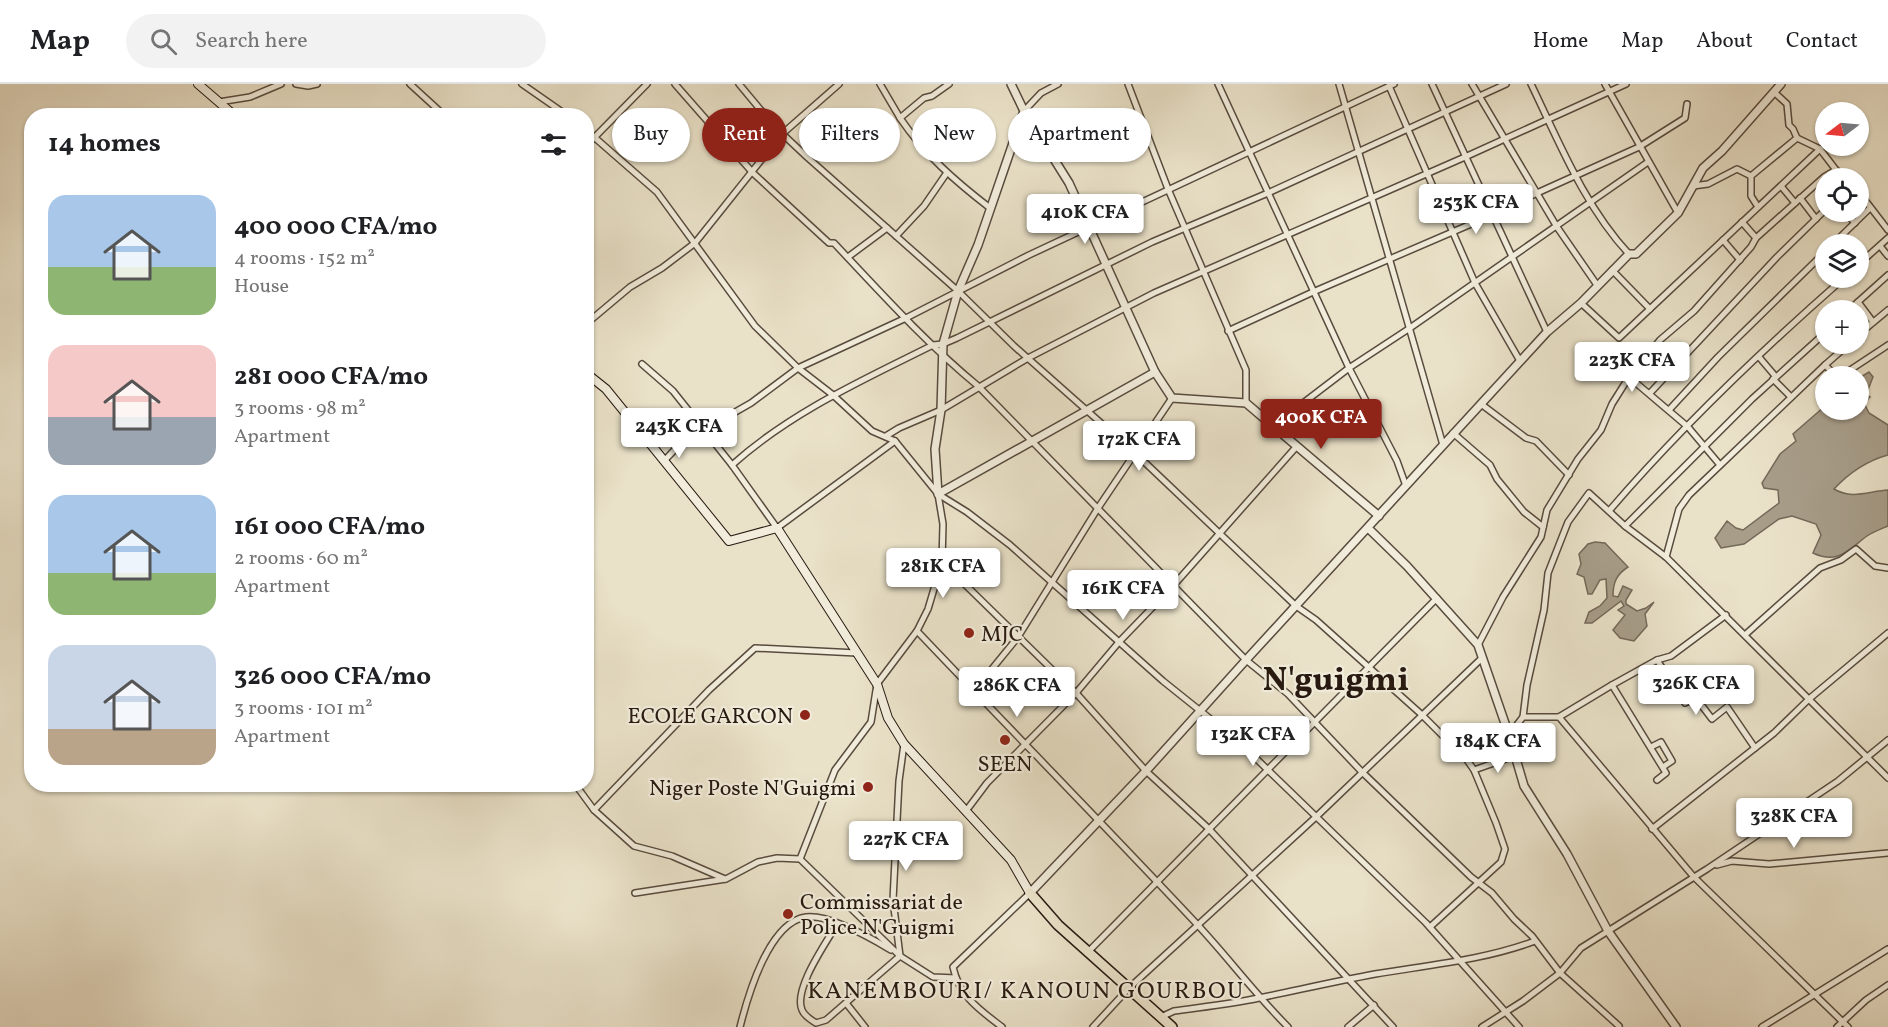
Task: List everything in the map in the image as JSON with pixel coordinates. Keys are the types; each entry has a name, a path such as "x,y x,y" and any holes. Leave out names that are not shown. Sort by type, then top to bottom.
{"highway":[{"path":"1030,893 1058,925 1172,1027"}],"main road":[{"path":"198,84 226,108"},
{"path":"594,379 606,389 729,541 777,528 877,684 888,718 904,744 1011,860 1030,893"}],"street":[{"path":"219,102 250,97 281,84"},
{"path":"296,84 308,86 318,84"},
{"path":"411,84 436,108"},
{"path":"522,84 556,108"},
{"path":"647,84 596,137 657,192 755,326 798,368 833,395 872,431 896,441 938,494 987,526 1119,642 1239,741 1430,927 1519,1027"},
{"path":"675,84 753,173 848,257 888,303 906,318 944,358 978,386 1246,660 1288,694 1361,771 1492,893 1560,973 1619,1026"},
{"path":"739,84 760,108"},
{"path":"787,130 839,84"},
{"path":"880,84 894,108"},
{"path":"949,84 932,96 924,98 900,118 916,141 946,174 990,208"},
{"path":"1011,84 1023,108"},
{"path":"1027,108 1041,93 1058,84"},
{"path":"1128,84 1202,272 1246,370 1246,403"},
{"path":"1218,84 1349,368 1397,461 1406,486"},
{"path":"1339,84 1443,445"},
{"path":"1432,84 1547,332"},
{"path":"1472,84 1557,227 1598,285"},
{"path":"732,465 804,410 933,345 943,345 1184,228 1268,193 1506,84"},
{"path":"1532,84 1576,176 1612,236 1629,254"},
{"path":"1605,84 1678,213"},
{"path":"886,436 940,410 1028,358 1202,272 1626,84"},
{"path":"1002,1027 964,995 953,967 1030,893 1146,771 1547,332 1581,303 1629,254 1636,254 1678,213 1703,168 1781,84"},
{"path":"664,461 681,443 751,403 798,368 906,318 1168,189 1391,85 1407,129 1429,172 1475,283 1520,361"},
{"path":"1774,92 1786,104 1789,125 1797,138 1815,147"},
{"path":"1228,331 1492,215 1639,147 1685,118 1687,104"},
{"path":"787,138 1136,454 1222,533 1296,606 1421,714 1467,760 1474,770 1505,849 1502,862 1430,927"},
{"path":"1751,176 1797,138"},
{"path":"1581,303 1619,338 1815,154"},
{"path":"1825,156 1834,168"},
{"path":"800,859 836,770 871,722 877,684 917,631 928,609 942,562 943,524 935,449 944,358 943,345 958,291 978,245 1008,157"},
{"path":"594,317 630,287 662,268 695,243 761,162"},
{"path":"1056,162 1069,183 1090,227 1155,372 1172,398"},
{"path":"1273,426 1349,368 1557,227 1648,162"},
{"path":"1693,186 1708,184 1737,169 1751,176"},
{"path":"896,236 924,206 946,174"},
{"path":"1751,176 1751,196 1758,207"},
{"path":"1478,645 1503,597 1541,537 1547,510 1578,459 1601,430 1612,404 1629,377 1660,340 1694,311 1740,260 1756,238 1815,185"},
{"path":"1781,186 1795,203"},
{"path":"1800,198 1815,218"},
{"path":"1843,234 1870,208 1888,230"},
{"path":"1650,393 1776,256 1815,220"},
{"path":"1742,222 1756,238"},
{"path":"848,257 887,228"},
{"path":"1869,256 1888,238"},
{"path":"1723,240 1740,260"},
{"path":"1880,246 1888,256"},
{"path":"1669,410 1718,357 1815,263"},
{"path":"1612,270 1650,309"},
{"path":"1860,300 1888,275"},
{"path":"1609,511 1688,427 1833,288"},
{"path":"1869,325 1888,310"},
{"path":"1869,317 1873,322"},
{"path":"1625,526 1775,378 1815,342"},
{"path":"1856,366 1886,346 1888,354"},
{"path":"1666,557 1679,509 1689,495 1837,354"},
{"path":"1759,357 1791,397"},
{"path":"642,364 673,391 732,465 777,528 896,441"},
{"path":"938,494 1155,372"},
{"path":"1629,377 1688,427 1706,445 1705,448 1720,465"},
{"path":"1172,398 1246,403 1378,516"},
{"path":"974,692 1018,637 1053,584 1098,508 1172,398"},
{"path":"1481,404 1526,438 1536,441 1569,475"},
{"path":"1453,434 1490,465 1497,479 1524,512 1543,528"},
{"path":"966,811 987,783 1076,693 1119,642 1222,533 1297,446"},
{"path":"1509,735 1523,717 1527,685 1544,610 1548,573 1568,522 1589,493 1625,526 1666,557 1746,634 1888,778"},
{"path":"1368,528 1437,598 1478,645 1524,786 1567,854 1608,931 1676,1027"},
{"path":"1746,634 1820,568 1841,560 1856,549 1875,566 1888,568"},
{"path":"942,562 1076,693 1146,771 1208,828 1393,1027"},
{"path":"1087,952 1437,598"},
{"path":"1523,717 1559,717 1657,660 1671,656 1726,615"},
{"path":"917,631 974,692 1028,744 1197,924 1259,998 1288,1027"},
{"path":"1652,829 1774,734 1809,699 1888,633"},
{"path":"594,810 709,690 756,648 857,652"},
{"path":"1093,1027 1129,988 1317,816 1361,771 1482,658"},
{"path":"1657,660 1685,703 1696,698 1712,719 1727,707 1755,748"},
{"path":"1612,685 1666,773 1657,780"},
{"path":"1559,717 1693,876 1848,1027"},
{"path":"1482,1027 1560,973 1581,948 1707,869 1838,781 1888,741"},
{"path":"1651,747 1661,742 1672,761 1663,767"},
{"path":"900,956 893,900 898,781 904,744"},
{"path":"1474,770 1514,756"},
{"path":"581,792 594,810 634,846 672,856 726,879"},
{"path":"1707,869 1732,861 1769,864 1888,853"},
{"path":"634,893 726,879 758,862 777,858 800,859 900,956"},
{"path":"740,1027 766,952 784,927 807,917 823,918 873,939 933,976 956,978"},
{"path":"837,924 807,978 800,999 802,1012 816,1023 826,1020 900,956"},
{"path":"1161,1017 1174,1011 1259,998 1350,979 1504,953 1535,941"},
{"path":"1762,1027 1888,949"},
{"path":"1837,1027 1866,1000 1888,985"},
{"path":"846,1003 865,1027"},
{"path":"1348,1027 1374,1005"}],"shaded area":[{"path":"1869,372 1873,377 1869,387"},
{"path":"1869,413 1888,425 1888,455 1858,468 1834,489 1847,494 1888,490 1888,526 1869,535 1836,557 1813,553 1821,535 1816,524 1792,516 1779,519 1744,544 1721,548 1715,538 1727,521 1743,530 1779,503 1778,490 1764,488 1762,483 1780,454 1796,441 1793,434 1815,415 1815,420 1869,420"},
{"path":"1605,543 1628,567 1616,579 1613,596 1618,597 1623,586 1632,590 1626,604 1637,611 1654,602 1645,614 1647,626 1634,641 1620,638 1613,630 1625,615 1618,610 1624,606 1621,601 1592,623 1585,623 1589,612 1600,606 1607,598 1606,579 1600,580 1592,594 1588,594 1584,577 1577,574 1581,564 1579,554 1588,544"}],"place":[{"name":"MJC","path":"969,633"},
{"name":"ECOLE GARCON","path":"805,715"},
{"name":"SEEN","path":"1005,740"},
{"name":"Niger Poste N'Guigmi","path":"868,787"},
{"name":"Commissariat de Police N'Guigmi","path":"788,914"}],"district":[{"name":"N'guigmi","path":"1336,678"},
{"name":"KANEMBOURI/ KANOUN GOURBOU","path":"1026,990"}]}
